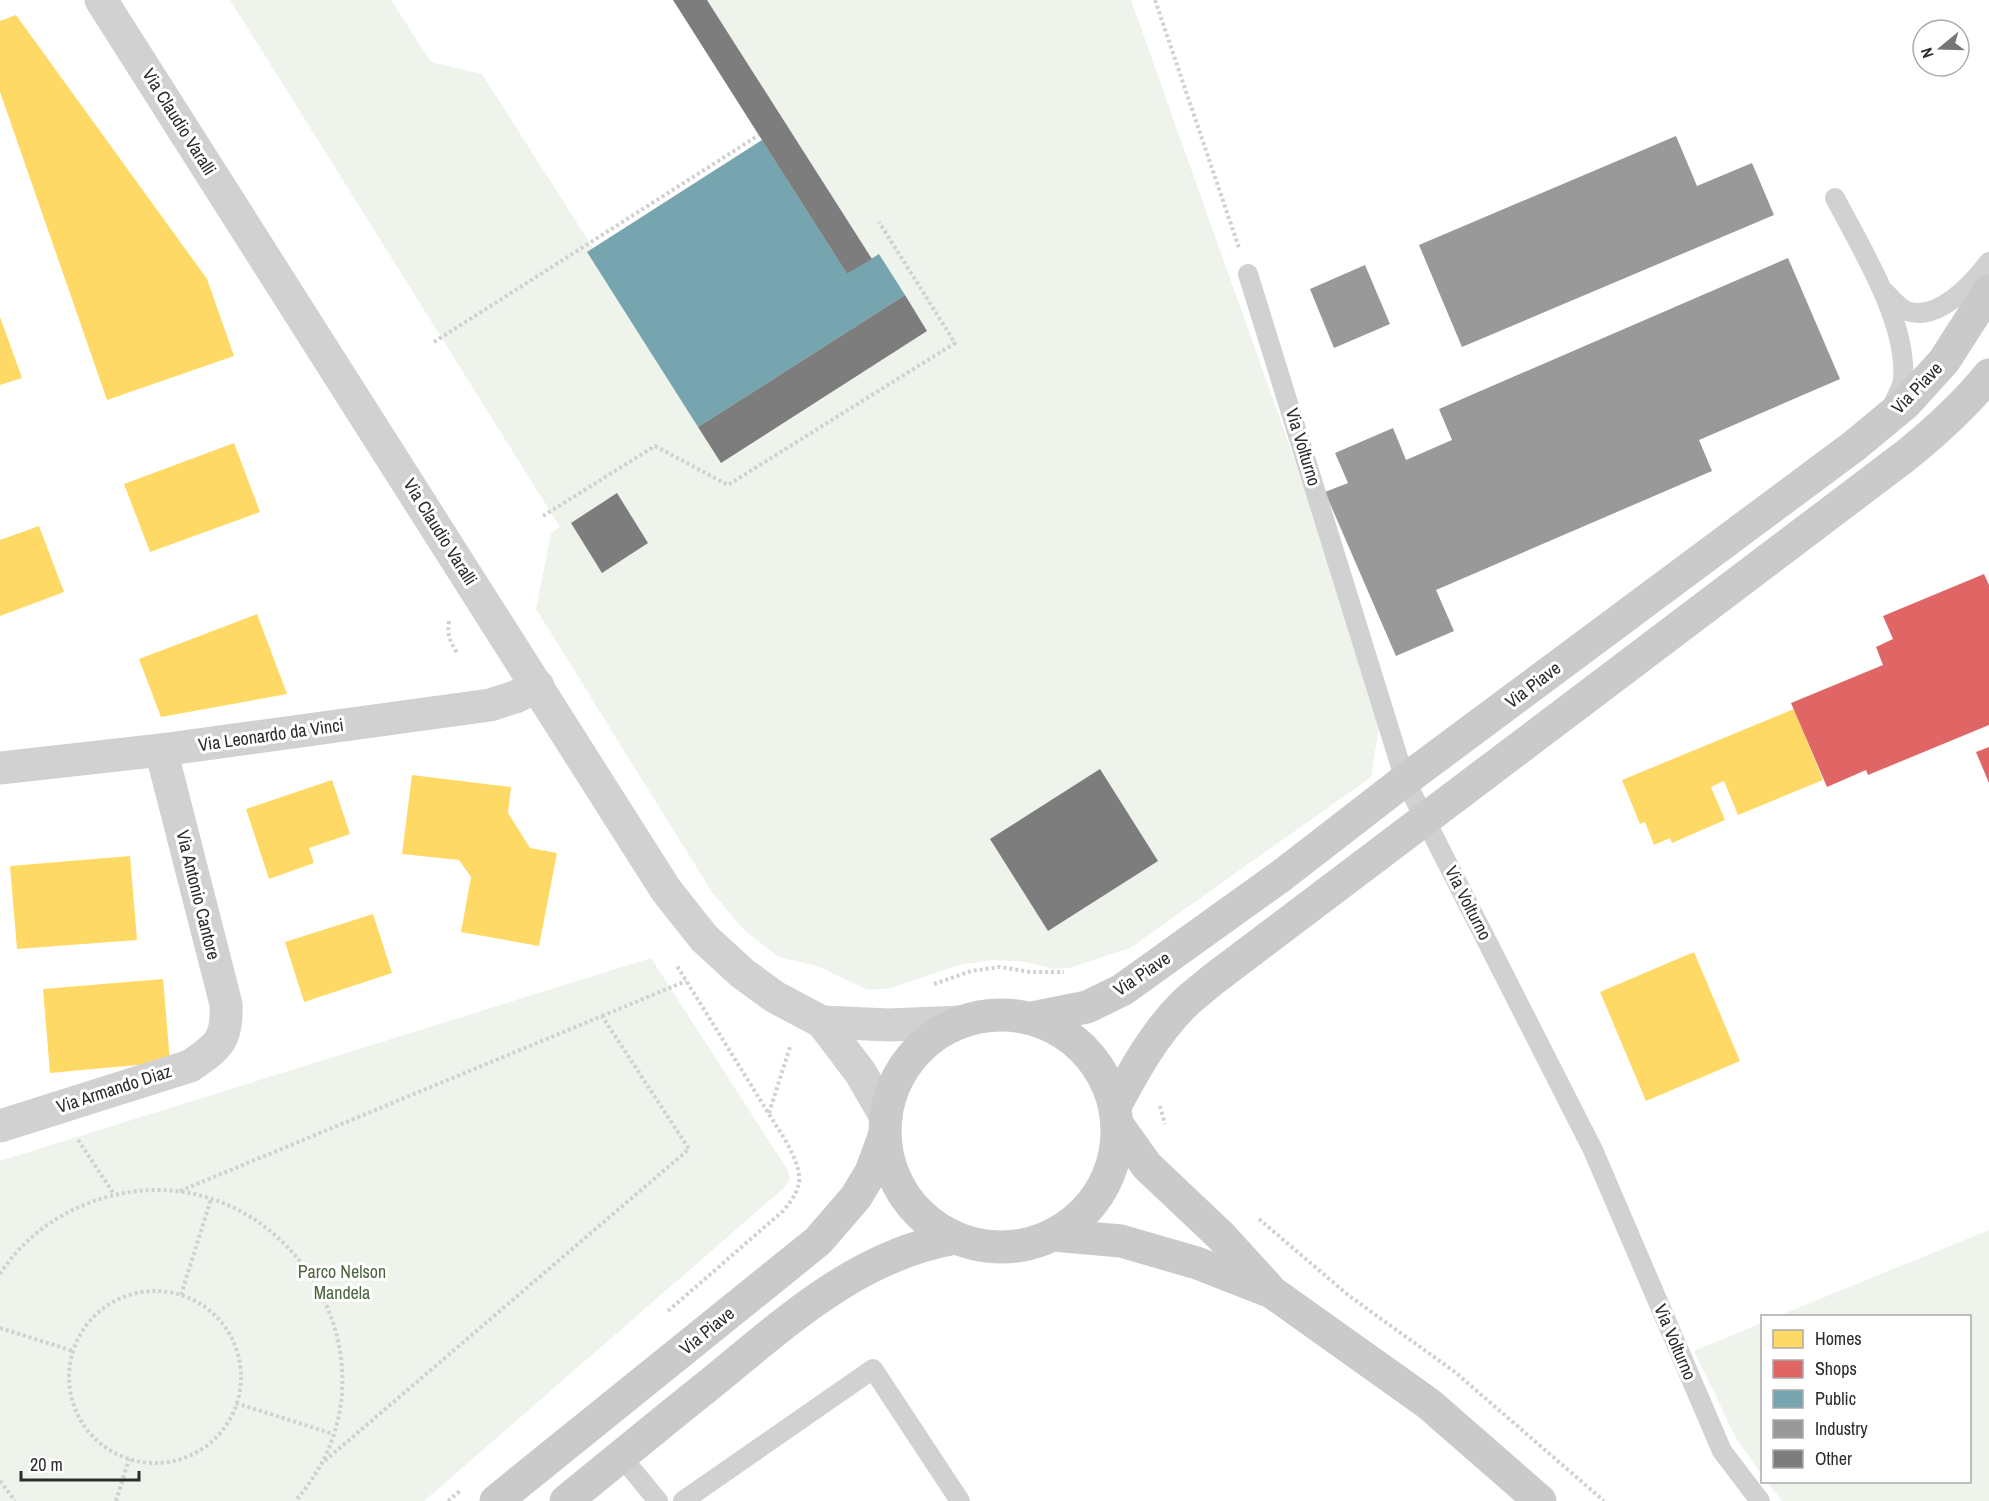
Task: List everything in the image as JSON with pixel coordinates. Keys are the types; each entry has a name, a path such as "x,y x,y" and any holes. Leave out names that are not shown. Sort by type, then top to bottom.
{"street":[{"name":"Via Claudio Varalli","path":"101,0 666,890 704,938 742,973 766,991 822,1022 860,1072 886,1126"},
{"name":"Via Piave","path":"496,1501 818,1241 856,1197 871,1172 886,1126 896,1083 915,1052 944,1030 960,1022 995,1014 1032,1018 1088,1007 1122,990 1281,876 1405,780 1854,447 1906,403 1944,361 1989,291"},
{"path":"886,1126 891,1167 906,1197 928,1221 956,1238 988,1247 1030,1244 1053,1235 1080,1217 1101,1191 1114,1160 1116,1115 1135,1070 1158,1035 1182,1006 1211,981 1904,457 1940,428 1973,395 1989,375"},
{"name":"Via Leonardo da Vinci","path":"0,768 161,750 490,705 538,686"},
{"name":"Via Antonio Cantore","path":"161,750 226,1004 227,1023 221,1040"},
{"path":"1032,1018 1065,1033 1079,1044 1102,1072 1116,1115 1147,1166 1221,1236 1273,1293 1429,1404 1540,1501"},
{"name":"Via Claudio Varalli","path":"822,1022 889,1025 960,1022"},
{"name":"Via Armando Diaz","path":"0,1125 190,1066 221,1040"},
{"path":"1053,1235 1122,1241 1197,1263 1273,1293"},
{"path":"566,1501 805,1306 850,1277 909,1249 930,1242 956,1238"}],"lane":[{"path":"1835,198 1881,287 1896,327 1903,382 1879,426"},
{"path":"1881,287 1907,311 1925,311 1956,297 1971,285 1989,262"},
{"name":"Via Volturno","path":"1248,274 1405,780 1593,1150 1722,1451 1760,1501"},
{"path":"683,1501 873,1369 960,1501"},
{"path":"621,1456 658,1501"}],"path":[{"path":"1155,0 1248,274"},
{"path":"434,342 759,135"},
{"path":"543,516 655,446 728,485 955,343 879,222"},
{"path":"927,986 970,970 1000,967 1030,972 1073,971"},
{"path":"180,1191 686,981"},
{"path":"321,1464 689,1149 602,1016"},
{"path":"769,1113 791,1043"},
{"path":"1162,1101 1160,1107 1166,1126"},
{"path":"76,1137 114,1194"},
{"path":"0,1274 6,1263 29,1239 55,1219 84,1204 114,1194 147,1190 180,1191 211,1199 241,1211 268,1229 293,1251 313,1277 328,1306 338,1337 341,1402 333,1434 321,1464 295,1501"},
{"path":"180,1295 211,1199"},
{"path":"1258,1218 1348,1295 1455,1372 1604,1501"},
{"path":"151,1291 180,1295 207,1309 218,1319 231,1338 239,1359 241,1374 237,1403 223,1430 201,1450 174,1461 159,1463 129,1460 103,1446 83,1424 71,1396 70,1366 73,1352 87,1325 97,1314 122,1298 151,1291"},
{"path":"0,1328 73,1352"},
{"path":"237,1403 333,1434"},
{"path":"116,1501 129,1460"},
{"path":"0,1481 15,1501"}],"green space":[{"path":"230,0 391,0 431,62 482,74 593,248 762,140 872,259 707,0 1131,0 1326,548 1379,726 1371,777 1130,948 1069,968 1053,969 1027,962 993,960 959,965 891,988 868,990 817,966 779,957 745,931 712,892 536,609 551,533 560,527"},
{"name":"Parco Nelson Mandela","path":"651,958 787,1169 790,1178 786,1186 424,1501 0,1501 0,1161"},
{"path":"1989,1230 1989,1501 1782,1501 1768,1483 1971,1483 1971,1315 1780,1315"},
{"path":"1761,1323 1761,1474 1737,1440 1694,1351"}],"building: Homes":[{"path":"16,15 207,279 234,356 107,400 0,92 0,21"},
{"path":"0,317 22,378 0,385"},
{"path":"234,443 260,512 150,552 124,484"},
{"path":"39,526 64,592 0,616 0,540"},
{"path":"257,614 287,694 161,717 139,659"},
{"path":"1794,709 1823,780 1738,815 1724,781 1711,787 1725,820 1672,843 1670,838 1654,845 1645,822 1640,824 1622,780"},
{"path":"412,775 511,787 508,813 530,848 557,853 539,946 461,932 471,877 459,860 402,854"},
{"path":"332,780 350,834 309,848 314,863 269,879 246,809"},
{"path":"130,856 137,940 17,949 10,866"},
{"path":"373,914 392,973 304,1002 285,942"},
{"path":"1694,952 1740,1061 1646,1101 1600,992"},
{"path":"163,979 170,1062 50,1073 43,989"}],"building: Shops":[{"path":"1984,574 1989,585 1989,725 1868,775 1866,770 1827,787 1791,703 1883,665 1876,647 1893,639 1883,616"},
{"path":"1989,747 1989,783 1976,752"}],"building: Public":[{"path":"762,140 847,274 879,254 905,295 698,427 587,252"}],"building: Industry":[{"path":"1676,136 1697,186 1752,163 1774,215 1462,347 1419,245"},
{"path":"1788,258 1840,379 1699,440 1712,471 1436,590 1454,631 1396,656 1325,492 1348,483 1335,453 1393,428 1406,460 1452,440 1439,409"},
{"path":"1365,265 1390,324 1334,348 1310,289"}],"building: Other":[{"path":"673,0 707,0 872,259 847,274"},
{"path":"905,295 927,331 721,463 698,427"},
{"path":"617,493 648,543 602,573 571,523"},
{"path":"1100,769 1158,861 1048,931 990,839"}]}
